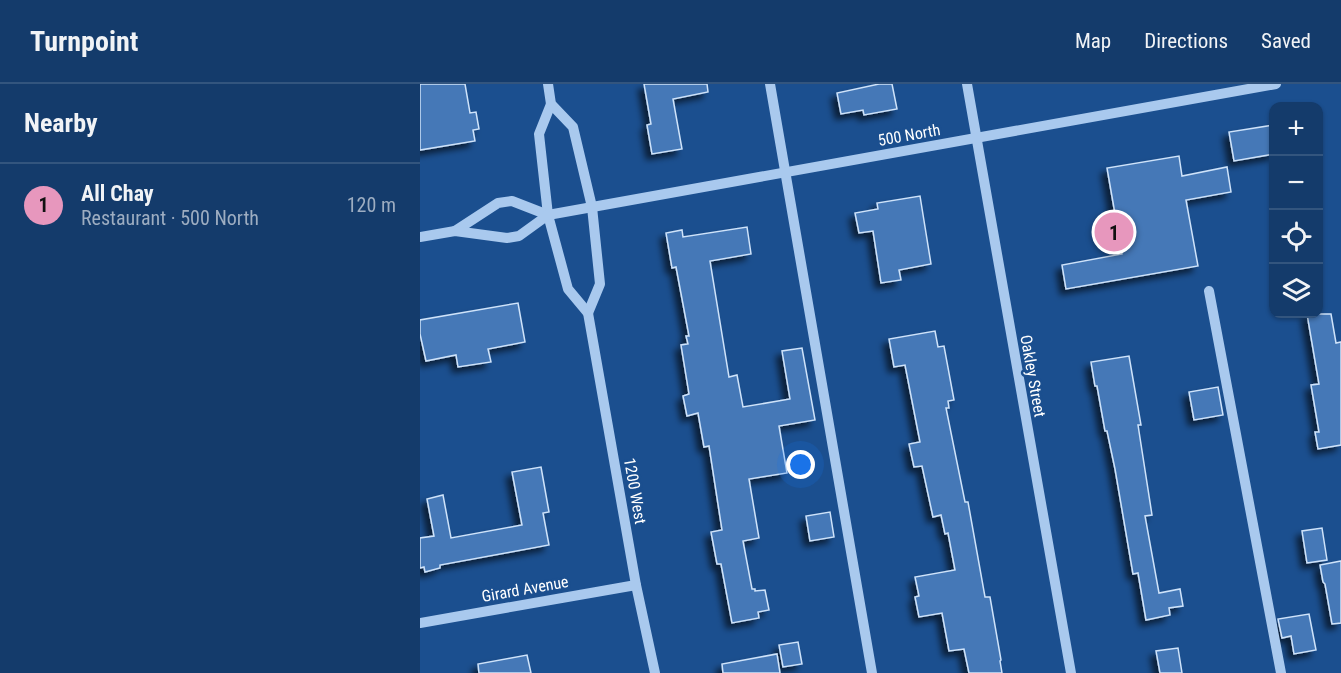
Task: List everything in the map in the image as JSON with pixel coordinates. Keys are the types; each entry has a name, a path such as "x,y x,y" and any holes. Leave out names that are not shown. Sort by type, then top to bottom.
{"street":[{"path":"548,84 551,104 573,128 592,207 600,284 588,313"},
{"path":"770,84 872,673"},
{"name":"Oakley Street","path":"967,84 1071,673"},
{"name":"500 North","path":"420,237 455,231 507,238 519,236 548,215 1276,84"},
{"name":"1200 West","path":"551,104 539,134 548,215 568,289 588,313 636,585 655,673"},
{"name":"500 North","path":"455,231 498,203 512,201 548,215"},
{"path":"1209,291 1281,673"},
{"name":"Girard Avenue","path":"420,623 636,585"}],"building":[{"path":"420,84 465,84 470,113 476,112 479,129 473,130 475,141 420,150"},
{"path":"644,84 707,84 708,92 673,99 682,149 652,154 647,125 651,124"},
{"path":"879,84 892,84 897,109 864,115 863,110 841,114 837,93"},
{"path":"1269,126 1269,155 1234,161 1229,132"},
{"path":"1179,156 1182,176 1227,167 1231,192 1186,200 1198,266 1066,289 1062,265 1122,254 1107,168"},
{"path":"920,196 931,264 899,270 901,280 881,283 873,231 859,233 855,213 878,209 877,203"},
{"path":"747,227 751,254 710,261 729,377 737,375 743,407 790,399 782,351 802,348 815,420 779,426 787,473 749,479 759,538 743,541 752,589 765,590 769,610 758,612 759,618 732,623 721,564 717,564 711,532 722,530 709,446 704,447 698,413 687,416 683,396 689,394 681,345 688,344 686,336 689,336 676,267 672,268 666,233 682,230 683,237"},
{"path":"518,303 525,342 488,349 491,362 458,367 456,355 426,361 420,334 420,320"},
{"path":"1323,314 1331,314 1336,343 1341,342 1341,445 1318,449 1315,432 1319,432 1311,385 1319,384 1308,318 1323,318"},
{"path":"935,331 938,347 944,346 954,400 948,401 949,408 946,408 965,502 968,502 985,597 990,597 1002,673 969,673 964,649 949,651 942,613 919,617 915,597 919,596 915,577 955,570 948,533 945,534 941,515 933,517 922,466 914,467 909,444 920,442 905,365 894,367 889,339"},
{"path":"1129,356 1141,425 1138,425 1152,515 1145,516 1159,593 1180,589 1183,606 1169,608 1170,615 1146,620 1138,573 1133,574 1115,469 1091,362"},
{"path":"1218,387 1223,415 1194,420 1189,392"},
{"path":"541,467 549,512 543,513 549,545 440,565 440,568 425,572 424,567 420,568 420,538 434,536 427,499 443,495 451,538 522,525 512,472"},
{"path":"830,512 834,537 810,541 806,516"},
{"path":"1322,528 1327,560 1307,563 1302,531"},
{"path":"1341,561 1341,623 1332,624 1320,565"},
{"path":"1309,614 1316,650 1294,654 1291,636 1282,638 1278,619"},
{"path":"798,642 802,664 783,667 779,645"},
{"path":"1178,648 1182,673 1160,673 1156,651"},
{"path":"777,654 780,673 723,673 722,664"},
{"path":"527,655 531,673 479,673 478,664"}],"place":[{"name":"All Chay","path":"1114,232"}]}
